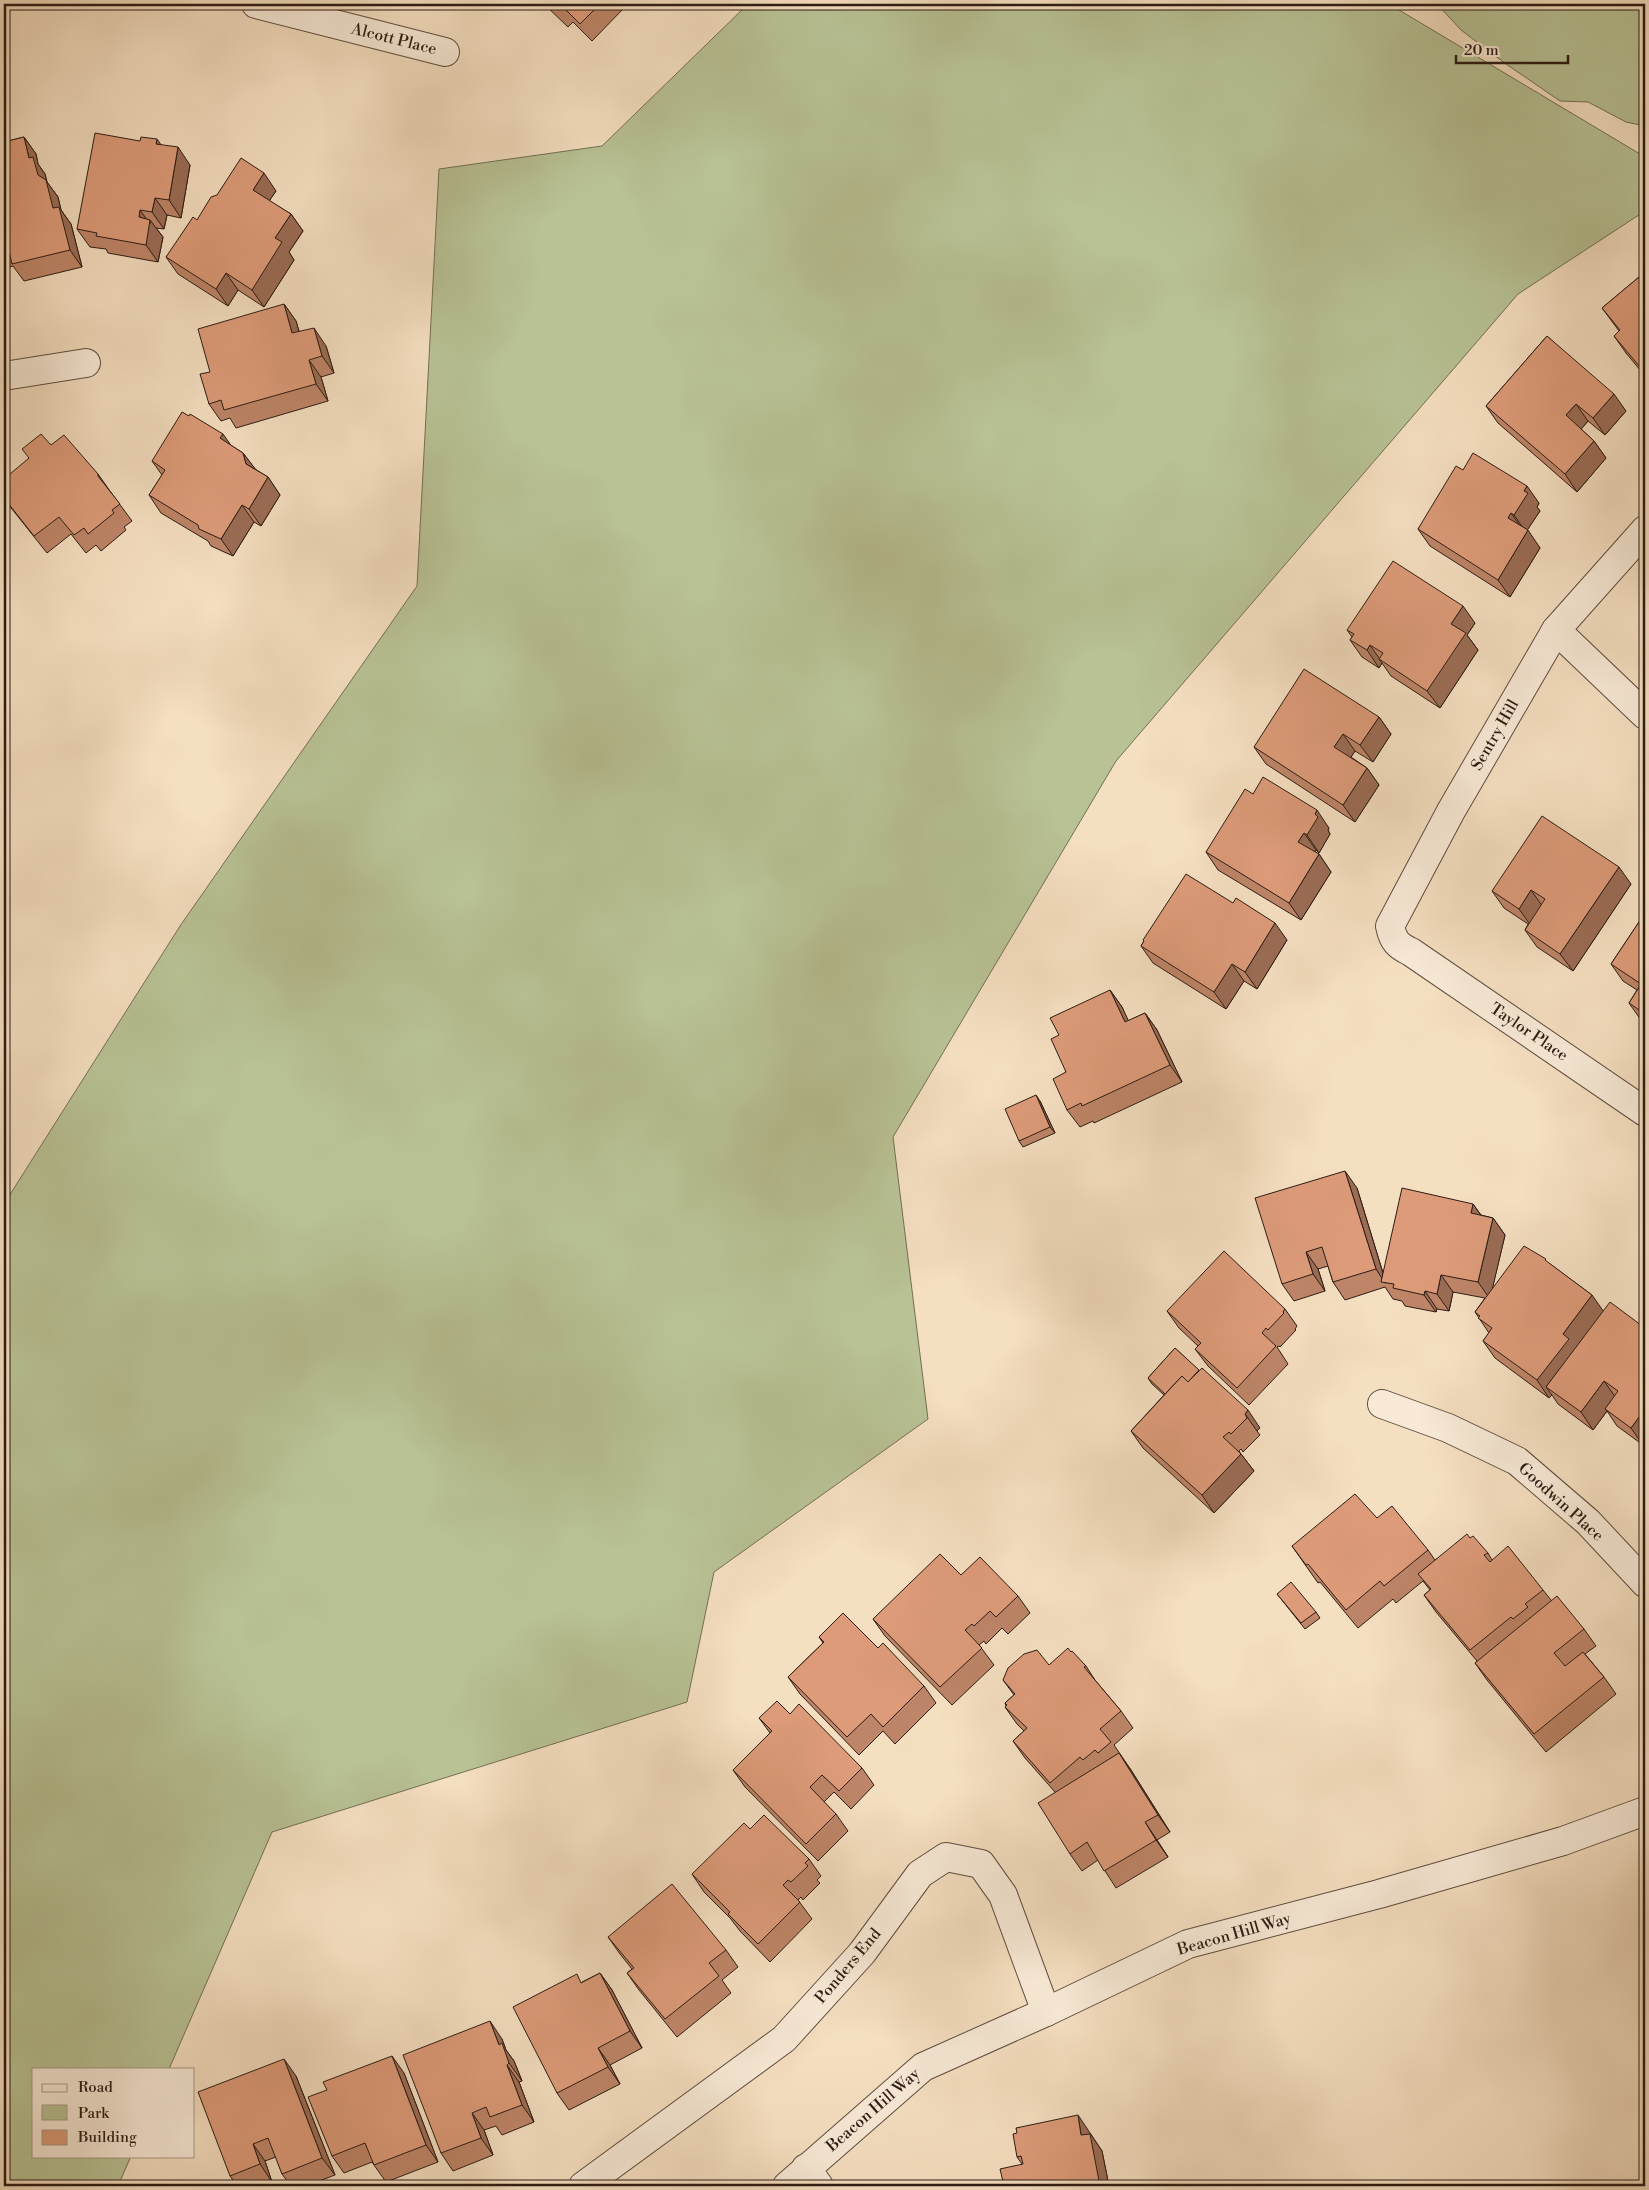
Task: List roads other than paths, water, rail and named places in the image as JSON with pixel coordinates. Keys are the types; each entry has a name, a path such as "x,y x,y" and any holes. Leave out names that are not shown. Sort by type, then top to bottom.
{"street":[{"name":"Alcott Place","path":"256,4 445,52"},
{"path":"4,376 86,363"},
{"name":"Sentry Hill","path":"1412,952 1399,946 1392,937 1390,926 1451,811 1556,630 1645,530"},
{"path":"1556,630 1645,715"},
{"name":"Taylor Place","path":"1412,952 1645,1112"},
{"name":"Goodwin Place","path":"1382,1404 1448,1428 1517,1462 1588,1522 1645,1583"},
{"name":"Beacon Hill Way","path":"804,2180 923,2067 1046,2012 1188,1944 1380,1894 1563,1841 1645,1811"},
{"name":"Ponders End","path":"583,2186 784,2039 862,1953 920,1874 946,1857 981,1864 1003,1895 1046,2012"}]}
